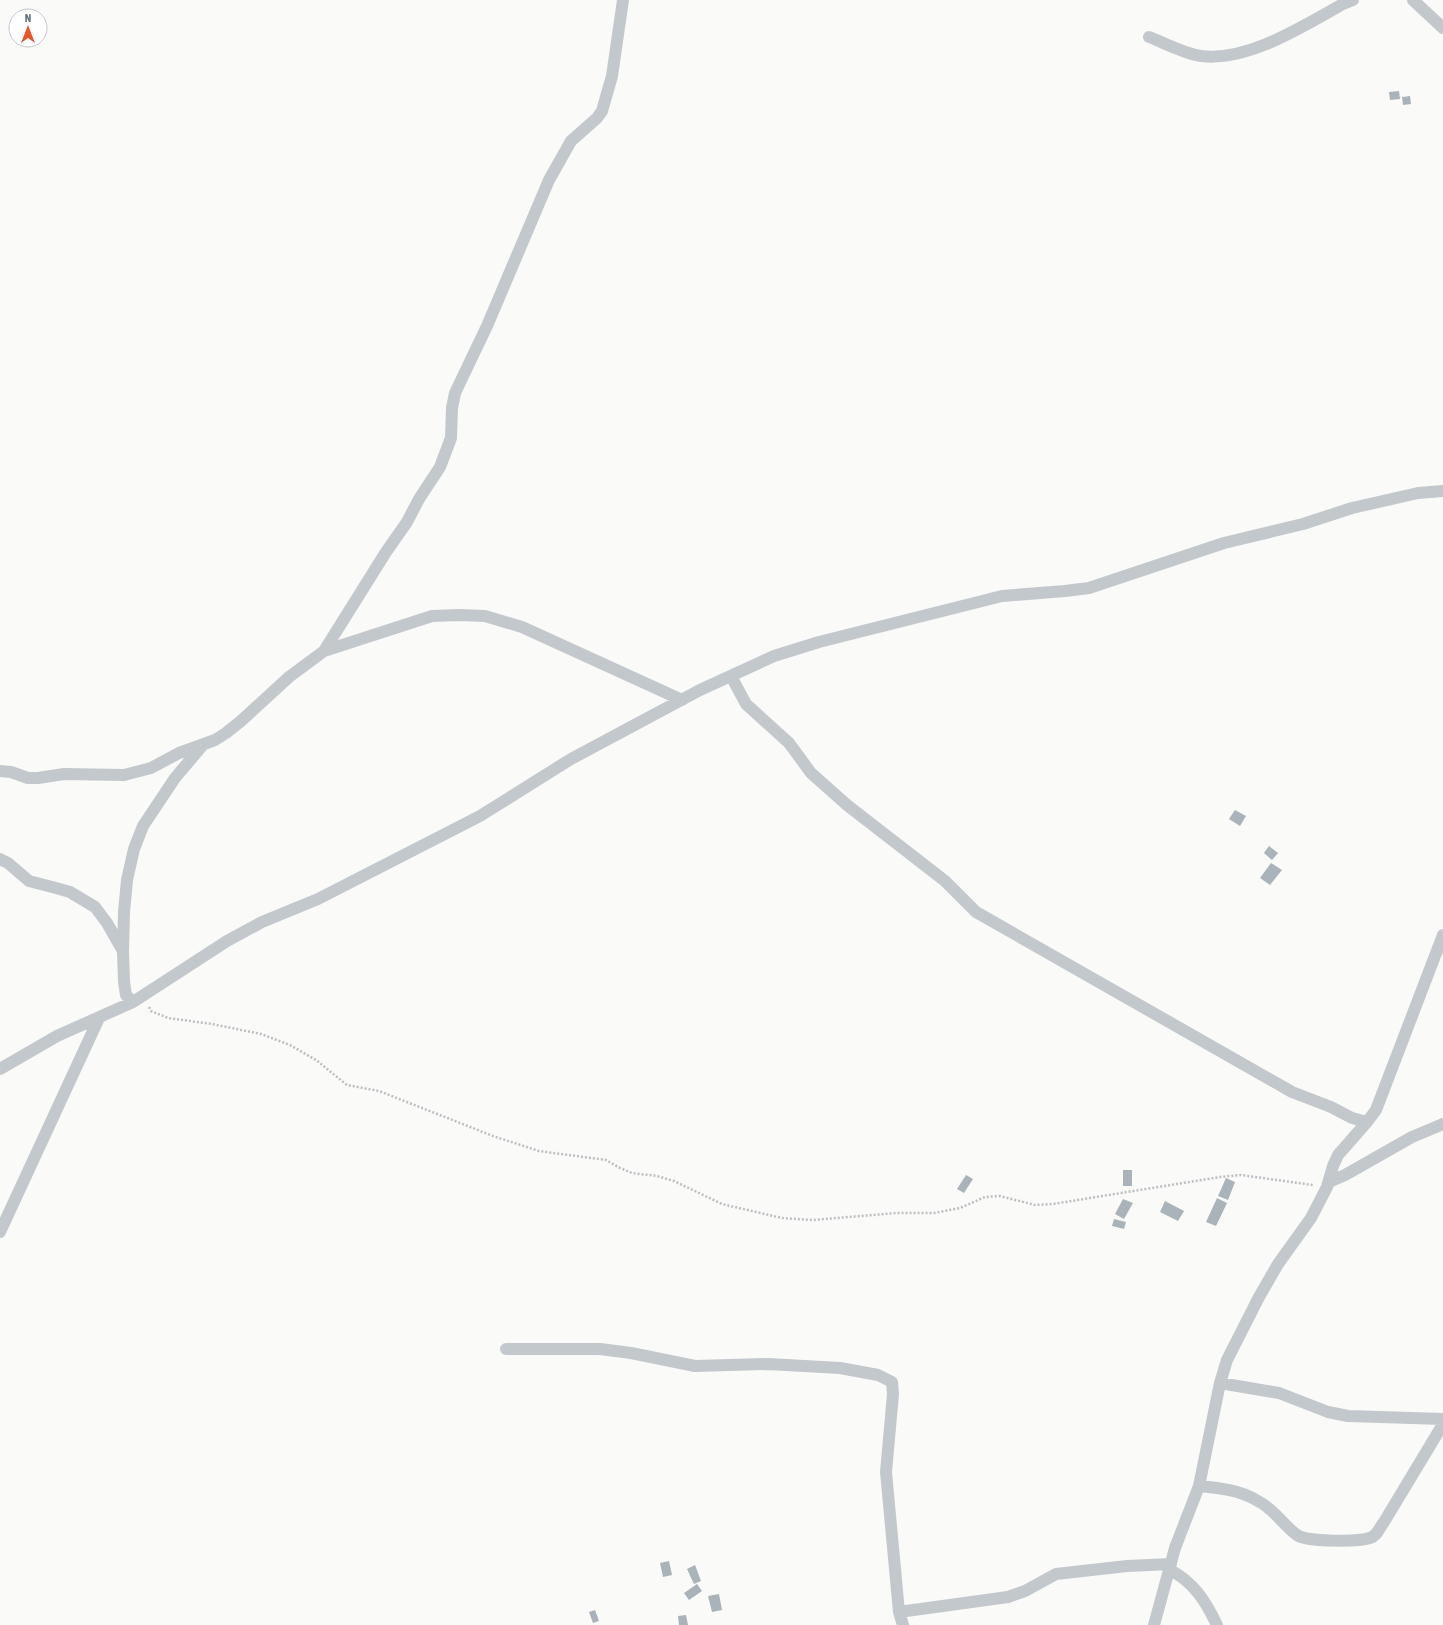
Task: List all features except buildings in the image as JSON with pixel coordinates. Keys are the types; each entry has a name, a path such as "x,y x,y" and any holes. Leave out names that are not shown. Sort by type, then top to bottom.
{"street":[{"path":"324,651 386,552 407,522 419,499 440,467 451,438 452,408 457,388 487,326 549,180 571,141 597,118 602,111 612,76 623,0"},
{"path":"1149,37 1201,56 1222,56 1255,49 1286,36 1352,0"},
{"path":"1413,0 1443,28"},
{"path":"0,1069 57,1036 137,1000 227,941 262,922 318,899 480,816 571,759 682,700 774,656 819,642 1002,596 1088,588 1224,543 1304,524 1352,508 1418,493 1443,491"},
{"path":"0,771 11,772 28,778 64,774 124,775 151,768 179,753 214,740 236,725 289,677 324,651 432,616 486,616 522,627 682,700"},
{"path":"731,676 746,704 789,743 811,773 847,805 945,881 976,912 1292,1092 1331,1107 1352,1118 1367,1122"},
{"path":"137,1000 126,994 123,951 127,880 134,849 143,826 175,778 203,745"},
{"path":"0,859 8,863 29,881 70,892 95,908 107,923 123,951"},
{"path":"1154,1625 1175,1548 1199,1486 1220,1383 1227,1360 1259,1297 1278,1264 1311,1218 1328,1185 1333,1166 1338,1155 1376,1110 1443,935"},
{"path":"0,1232 99,1018"},
{"path":"1328,1185 1412,1137 1443,1124"},
{"path":"506,1349 600,1349 631,1352 695,1366 768,1364 840,1368 878,1375 892,1382 894,1394 886,1472 899,1612 903,1625"},
{"path":"1220,1383 1279,1393 1328,1412 1348,1416 1443,1419"},
{"path":"1199,1486 1223,1488 1246,1495 1259,1501 1273,1511 1297,1535 1305,1539 1340,1541 1370,1538 1375,1535 1384,1522 1443,1424"},
{"path":"899,1612 1008,1597 1025,1591 1056,1574 1127,1566 1170,1567 1181,1575 1201,1596 1217,1625"}],"path":[{"path":"137,1000 151,1011 168,1018 254,1032 290,1045 316,1060 347,1086 379,1091 493,1136 539,1151 606,1160 632,1173 657,1176 674,1181 722,1204 782,1218 813,1220 896,1213 934,1213 960,1208 985,1197 1000,1196 1034,1205 1053,1204 1220,1177 1241,1176 1328,1185"}]}
